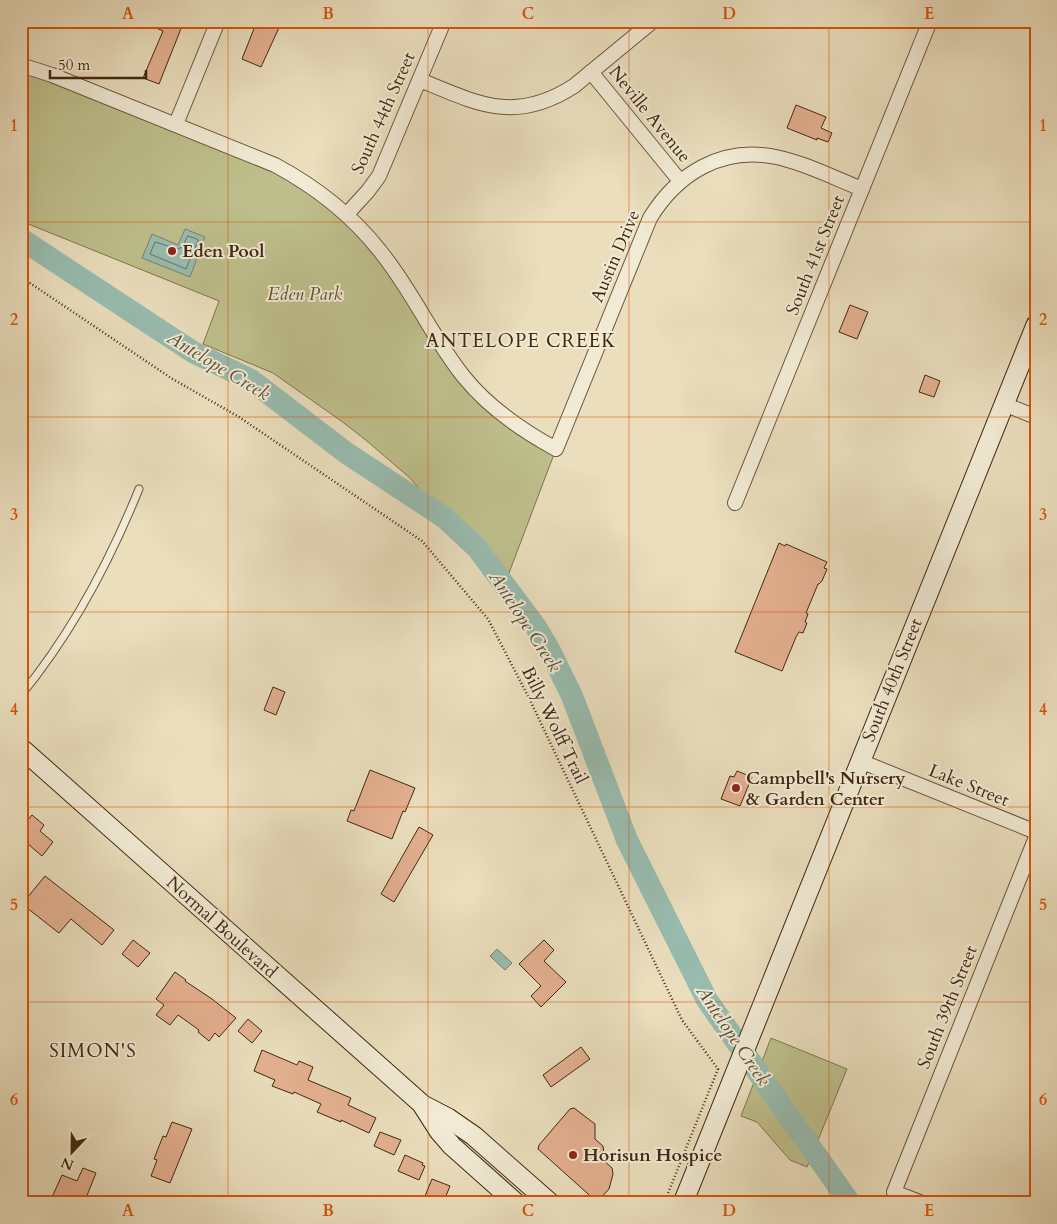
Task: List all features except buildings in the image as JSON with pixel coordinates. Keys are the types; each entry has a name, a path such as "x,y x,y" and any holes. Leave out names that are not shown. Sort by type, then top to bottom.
{"main road":[{"name":"South 40th Street","path":"683,1203 1036,325"},
{"name":"Normal Boulevard","path":"21,748 423,1105 448,1118 474,1136 550,1203"},
{"name":"Normal Boulevard","path":"423,1105 439,1131 452,1146 516,1203"}],"street":[{"path":"176,124 218,21"},
{"name":"South 44th Street","path":"347,214 379,176 444,21"},
{"path":"420,80 476,103 492,106 512,108 543,102 561,95 652,21"},
{"name":"South 41st Street","path":"735,504 930,21"},
{"path":"21,65 52,75 275,165 303,180 347,214"},
{"name":"Neville Avenue","path":"591,72 680,181"},
{"name":"Austin Drive","path":"347,214 380,250 403,282 464,378 507,419 529,435 556,449 650,218 660,201 680,181 696,170 714,162 734,156 754,155 794,162 862,190"},
{"path":"1004,404 1036,417"},
{"name":"Lake Street","path":"860,761 1036,832"},
{"name":"South 39th Street","path":"922,1203 894,1192 1036,837"}],"lane":[{"path":"21,695 73,622 111,553 139,489"}],"path":[{"name":"Billy Wolff Trail","path":"21,277 171,378 239,417 422,542 488,619 528,696 682,1020 718,1069 664,1203"}],"green space":[{"name":"Eden Park","path":"21,65 275,165 347,214 465,378 556,449 501,594 463,539 410,478 367,441 273,373 203,344 219,301 21,221"},
{"path":"771,1038 847,1069 807,1167 790,1160 757,1122 741,1116"}],"water":[{"name":"Eden Pool","path":"185,229 205,237 190,277 142,258 152,234 178,245"},
{"path":"497,949 512,963 505,970 490,956"}],"waterway":[{"name":"Antelope Creek","path":"21,239 193,352 251,380 345,452 445,518 477,548 536,627 549,649 572,696 627,840 707,1000 850,1203"}],"place":[{"name":"Eden Pool","path":"172,251"},
{"name":"Campbell's Nursery & Garden Center","path":"736,788"},
{"name":"Horisun Hospice","path":"573,1155"}],"district":[{"name":"ANTELOPE CREEK","path":"521,340"},
{"name":"SIMON'S","path":"93,1050"}]}
